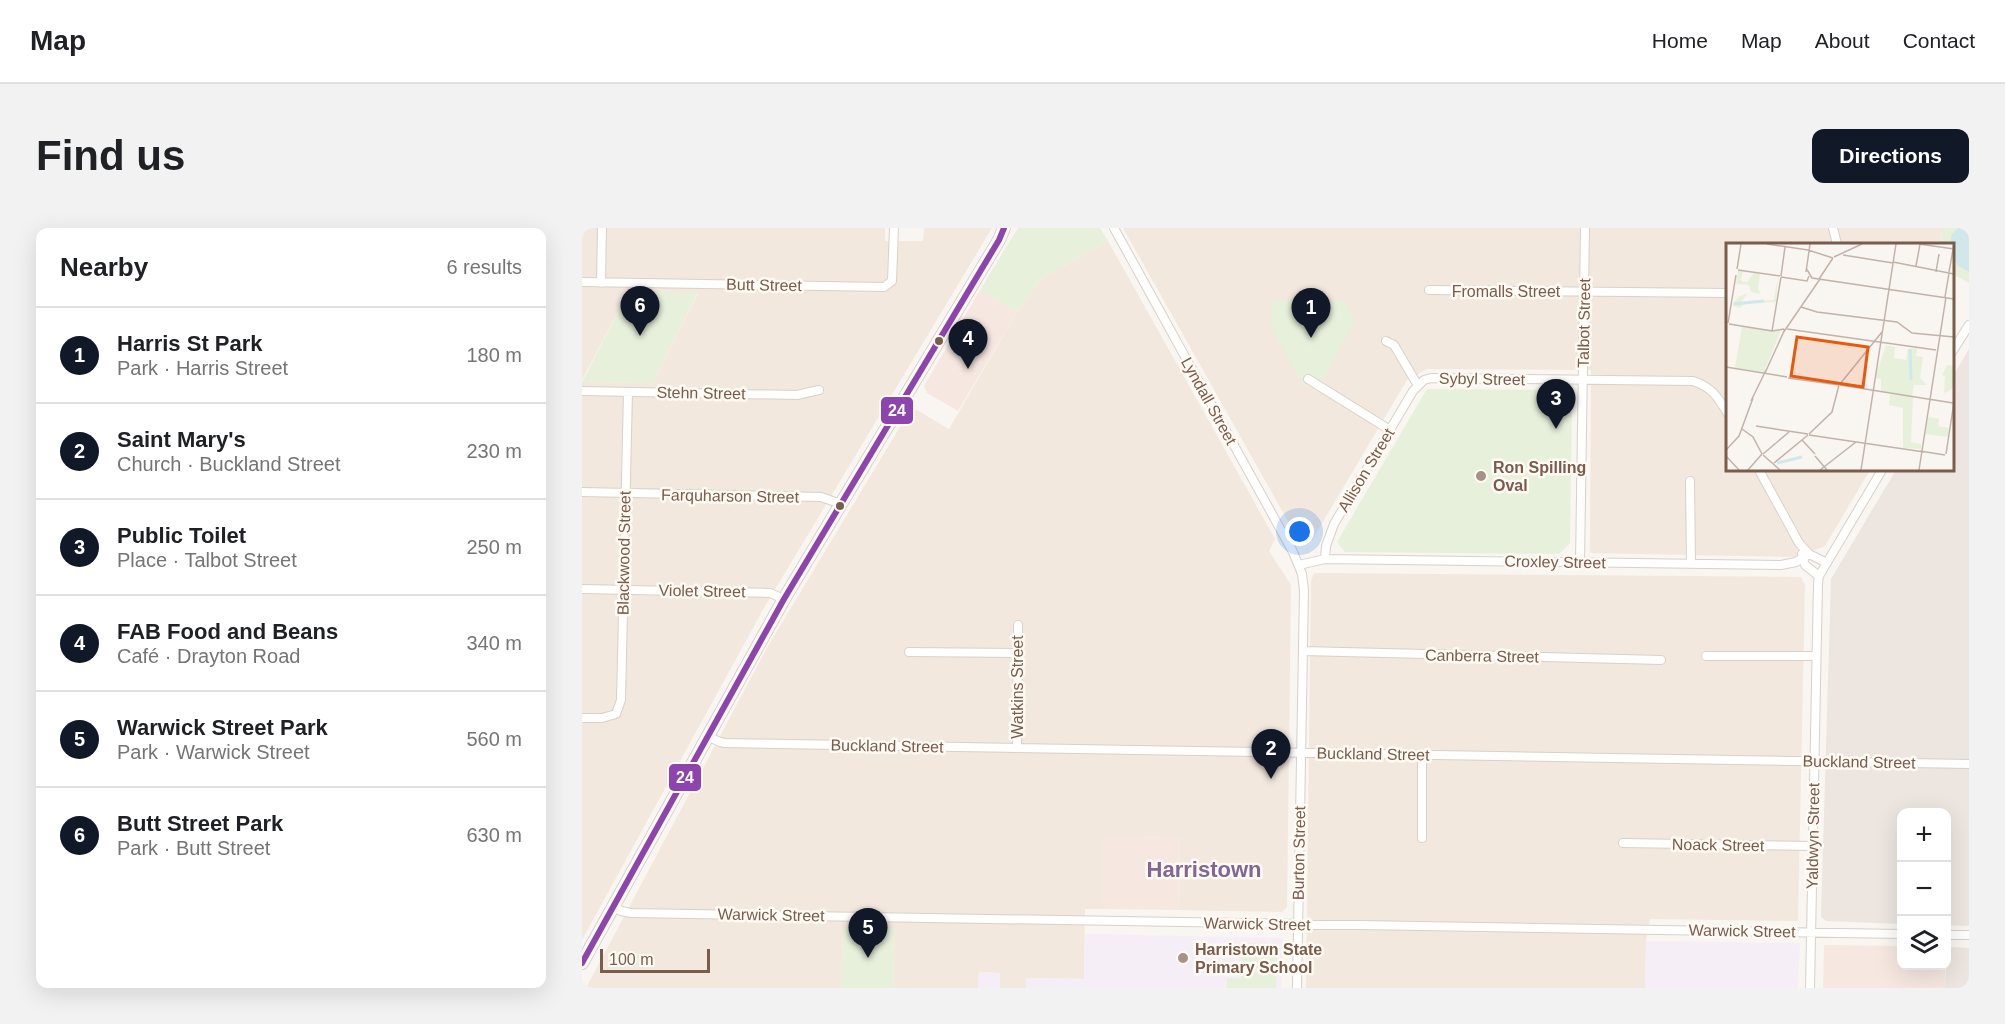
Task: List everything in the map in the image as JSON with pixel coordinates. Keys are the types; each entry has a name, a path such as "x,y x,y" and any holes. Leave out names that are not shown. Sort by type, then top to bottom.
{"main road":[{"path":"582,963 784,599 1002,234 1010,228"}],"street":[{"path":"601,283 602,228"},
{"name":"Butt Street","path":"582,282 884,287 892,280 894,228"},
{"name":"Lyndall Street","path":"1114,228 1293,552 1302,574"},
{"name":"Talbot Street","path":"1580,563 1586,228"},
{"path":"1833,228 1836,243"},
{"name":"Fromalls Street","path":"1429,290 1726,293"},
{"path":"1954,350 1969,325"},
{"path":"1386,341 1394,345 1418,384"},
{"name":"Sybyl Street","path":"1418,384 1431,378 1693,381 1706,385 1715,393 1726,411"},
{"path":"1308,379 1390,430"},
{"name":"Allison Street","path":"1325,559 1326,546 1334,524 1418,384"},
{"name":"Stehn Street","path":"582,391 796,395 819,390"},
{"name":"Blackwood Street","path":"582,718 602,718 616,714 621,700 628,392"},
{"path":"1760,471 1806,557 1805,565 1819,576 1881,471"},
{"path":"1690,481 1690,564"},
{"name":"Farquharson Street","path":"582,492 821,497 841,504"},
{"path":"1806,557 1827,562"},
{"name":"Croxley Street","path":"1299,565 1325,559 1781,565 1806,557"},
{"name":"Burton Street","path":"1297,988 1304,590 1302,574"},
{"name":"Yaldwyn Street","path":"1810,988 1819,576"},
{"name":"Violet Street","path":"582,589 770,593 784,599"},
{"name":"Watkins Street","path":"1017,748 1018,625"},
{"name":"Canberra Street","path":"1303,651 1661,660"},
{"path":"909,652 1017,653"},
{"path":"1706,656 1816,656"},
{"name":"Buckland Street","path":"707,736 725,743 1969,764"},
{"path":"1422,756 1422,837"},
{"name":"Noack Street","path":"1623,843 1813,846"},
{"name":"Warwick Street","path":"613,906 631,913 1897,934"},
{"path":"1951,935 1969,935"}],"shaded area":[{"path":"582,228 885,228 885,241 923,241 924,228 992,228 765,606 582,940 582,382 653,383 698,293 628,292 582,380"},
{"path":"1123,228 1942,228 1941,243 1726,243 1726,471 1869,471 1825,546 1797,557 1590,553 1591,370 1427,369 1407,380 1312,540 1298,539"},
{"path":"1108,241 1275,539 1269,551 1291,585 1287,907 1282,912 1178,910 1180,837 1103,836 1102,909 1085,909 1084,979 1027,978 1026,988 1000,988 1000,973 979,972 978,988 893,988 895,928 843,928 841,988 586,988 768,646 909,412 917,410 949,429 1017,312 1041,279"},
{"path":"980,290 1017,312 958,411 927,393 924,386"},
{"path":"1969,349 1969,926 1951,925 1951,808 1897,808 1897,924 1826,921 1821,917 1831,579 1895,471 1954,471 1954,374"},
{"path":"1314,573 1801,577 1805,585 1798,921 1650,919 1646,941 1645,988 1306,988 1311,581"},
{"path":"1103,835 1180,837 1178,910 1102,909"},
{"name":"Harristown State Primary School","path":"1085,934 1283,938 1281,988 1026,988 1026,978 1084,979"},
{"path":"1646,941 1800,943 1798,988 1645,988"},
{"path":"1824,945 1897,946 1897,970 1945,970 1945,988 1823,988"},
{"path":"1951,947 1969,948 1969,988 1945,988 1946,970 1951,970"},
{"path":"979,972 1000,973 1000,988 978,988"}],"green space":[{"path":"1018,228 1100,228 1108,241 1041,279 1017,312 980,290"},
{"path":"1942,228 1969,228 1969,283 1954,275 1954,243 1941,243"},
{"path":"628,292 698,292 653,383 582,382"},
{"path":"1272,300 1345,301 1355,321 1324,378 1304,387 1271,327"},
{"path":"1427,389 1561,390 1572,401 1570,543 1559,554 1345,552 1337,542"},
{"path":"843,928 895,928 893,988 841,988"},
{"path":"1242,943 1278,943 1276,988 1227,988 1227,978 1241,978"}],"water":[{"path":"1958,228 1969,228 1969,272 1958,266 1954,260 1952,234"}],"transit line":[{"name":"24","path":"582,963 784,599 999,240 1004,228"}],"place":[{"name":"Butt Street Park","path":"640,336"},
{"name":"Harris St Park","path":"1311,338"},
{"name":"FAB Food and Beans","path":"968,369"},
{"name":"Public Toilet","path":"1556,429"},
{"name":"Ron Spilling Oval","path":"1481,476"},
{"name":"Saint Mary's","path":"1271,779"},
{"name":"Warwick Street Park","path":"868,958"},
{"name":"Harristown State Primary School","path":"1183,958"}],"district":[{"name":"Harristown","path":"1204,869"}]}
